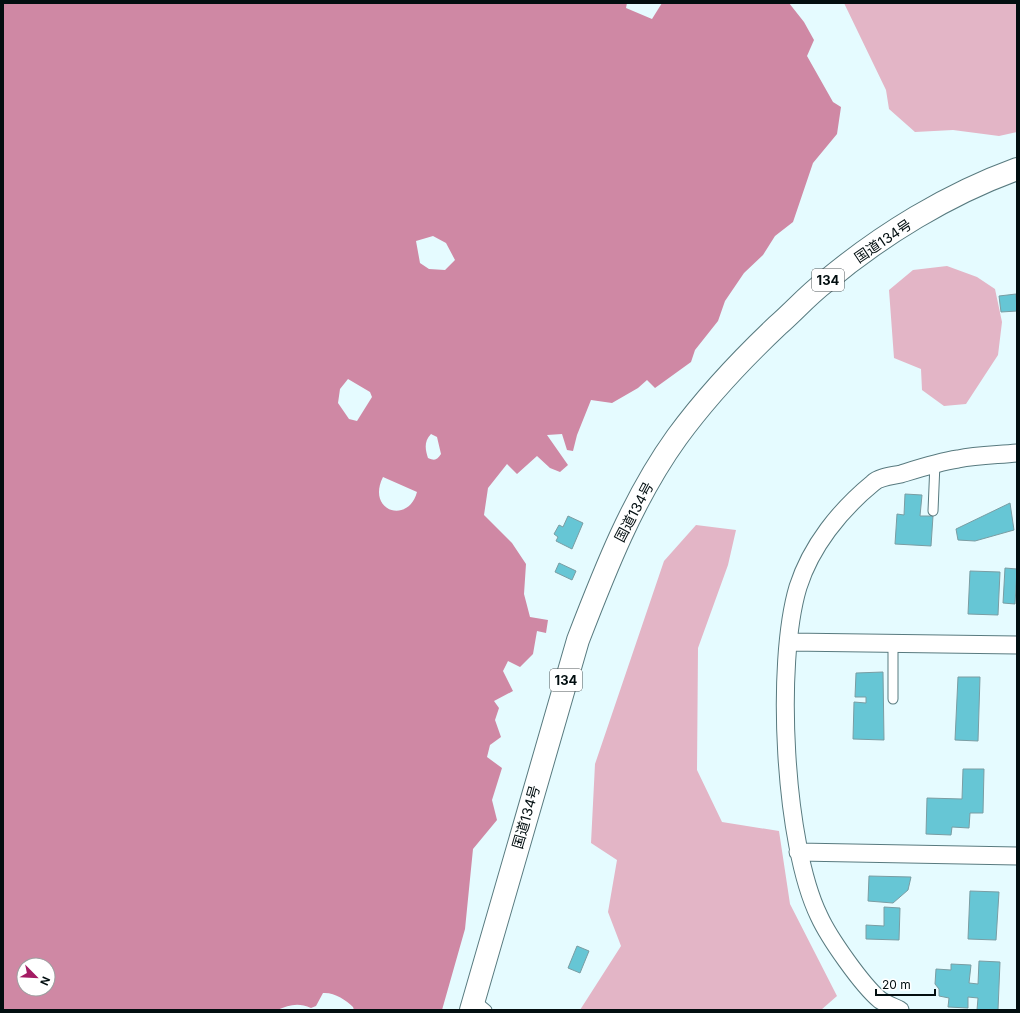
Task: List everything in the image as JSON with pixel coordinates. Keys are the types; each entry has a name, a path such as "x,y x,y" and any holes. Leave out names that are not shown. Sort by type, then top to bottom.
{"highway":[{"name":"国道134号","path":"481,1008 578,640 615,548 632,512 677,437 751,351 824,282 885,236 962,192 1017,169"}],"street":[{"path":"900,1010 880,1000 857,973 835,943 819,916 798,852 786,734 786,684 793,608 799,586 810,558 836,518 874,481 935,463 960,458 1017,453"},
{"path":"789,642 1017,645"},
{"path":"798,852 1017,856"}],"lane":[{"path":"933,511 935,463"},
{"path":"893,643 893,699"}],"shaded area":[{"path":"3,3 627,3 626,8 652,19 662,3 789,3 804,22 814,40 807,56 833,102 841,107 837,134 813,163 793,222 775,236 763,255 744,273 725,301 718,321 695,350 691,362 655,388 647,380 638,388 612,403 591,400 577,435 573,451 567,450 562,434 547,435 568,465 560,472 550,468 537,456 517,474 507,464 488,488 484,515 512,543 526,564 524,594 530,617 548,620 546,633 537,631 533,654 520,667 508,661 503,671 513,691 494,701 499,708 495,720 501,737 490,745 487,757 502,768 492,800 497,820 473,849 465,929 442,1010 354,1010 350,1004 340,997 323,993 316,1006 311,1008 302,1005 294,1005 277,1010 3,1010","holes":["433,236 446,243 455,260 445,270 429,269 420,263 416,241","348,379 370,392 372,397 357,421 349,419 338,403 340,389","431,434 437,437 441,454 436,459 428,458 427,455 427,439","383,477 417,492 412,502 406,508 398,511 390,510 384,505 380,498 379,489"]},
{"path":"844,3 1017,3 1017,132 999,136 953,130 915,132 889,109 886,90"},
{"path":"947,266 977,277 995,289 1002,322 998,355 966,404 944,406 922,390 921,369 894,358 889,290 913,270"},
{"path":"696,525 736,530 728,565 698,648 697,770 722,822 779,831 790,904 837,996 821,1010 580,1010 621,946 608,912 617,860 591,843 595,764 664,561"}],"building":[{"path":"1016,294 1017,311 1001,312 999,296"},
{"path":"905,494 922,495 920,516 933,516 931,546 895,544 897,514 904,515"},
{"path":"1010,503 1014,530 975,541 958,540 956,529"},
{"path":"568,516 583,523 572,549 556,541 558,537 554,534 559,525 563,527"},
{"path":"559,563 576,571 572,580 555,572"},
{"path":"1005,568 1017,569 1015,604 1003,603"},
{"path":"970,571 1000,572 998,615 968,614"},
{"path":"883,672 884,740 853,739 854,702 866,703 866,697 855,697 856,673"},
{"path":"958,677 980,677 978,741 955,740"},
{"path":"963,769 984,769 983,813 970,813 969,828 952,827 951,835 926,834 927,798 962,799"},
{"path":"869,876 911,877 908,890 893,903 868,901"},
{"path":"970,891 999,892 996,940 968,939"},
{"path":"884,907 900,908 899,940 866,939 866,925 884,926"},
{"path":"577,946 589,951 580,973 568,968"},
{"path":"979,961 1000,962 998,1010 977,1010 978,998 968,997 968,1008 948,1007 949,998 939,996 939,989 935,984 936,969 951,970 951,964 971,965 969,983 978,984"}]}
